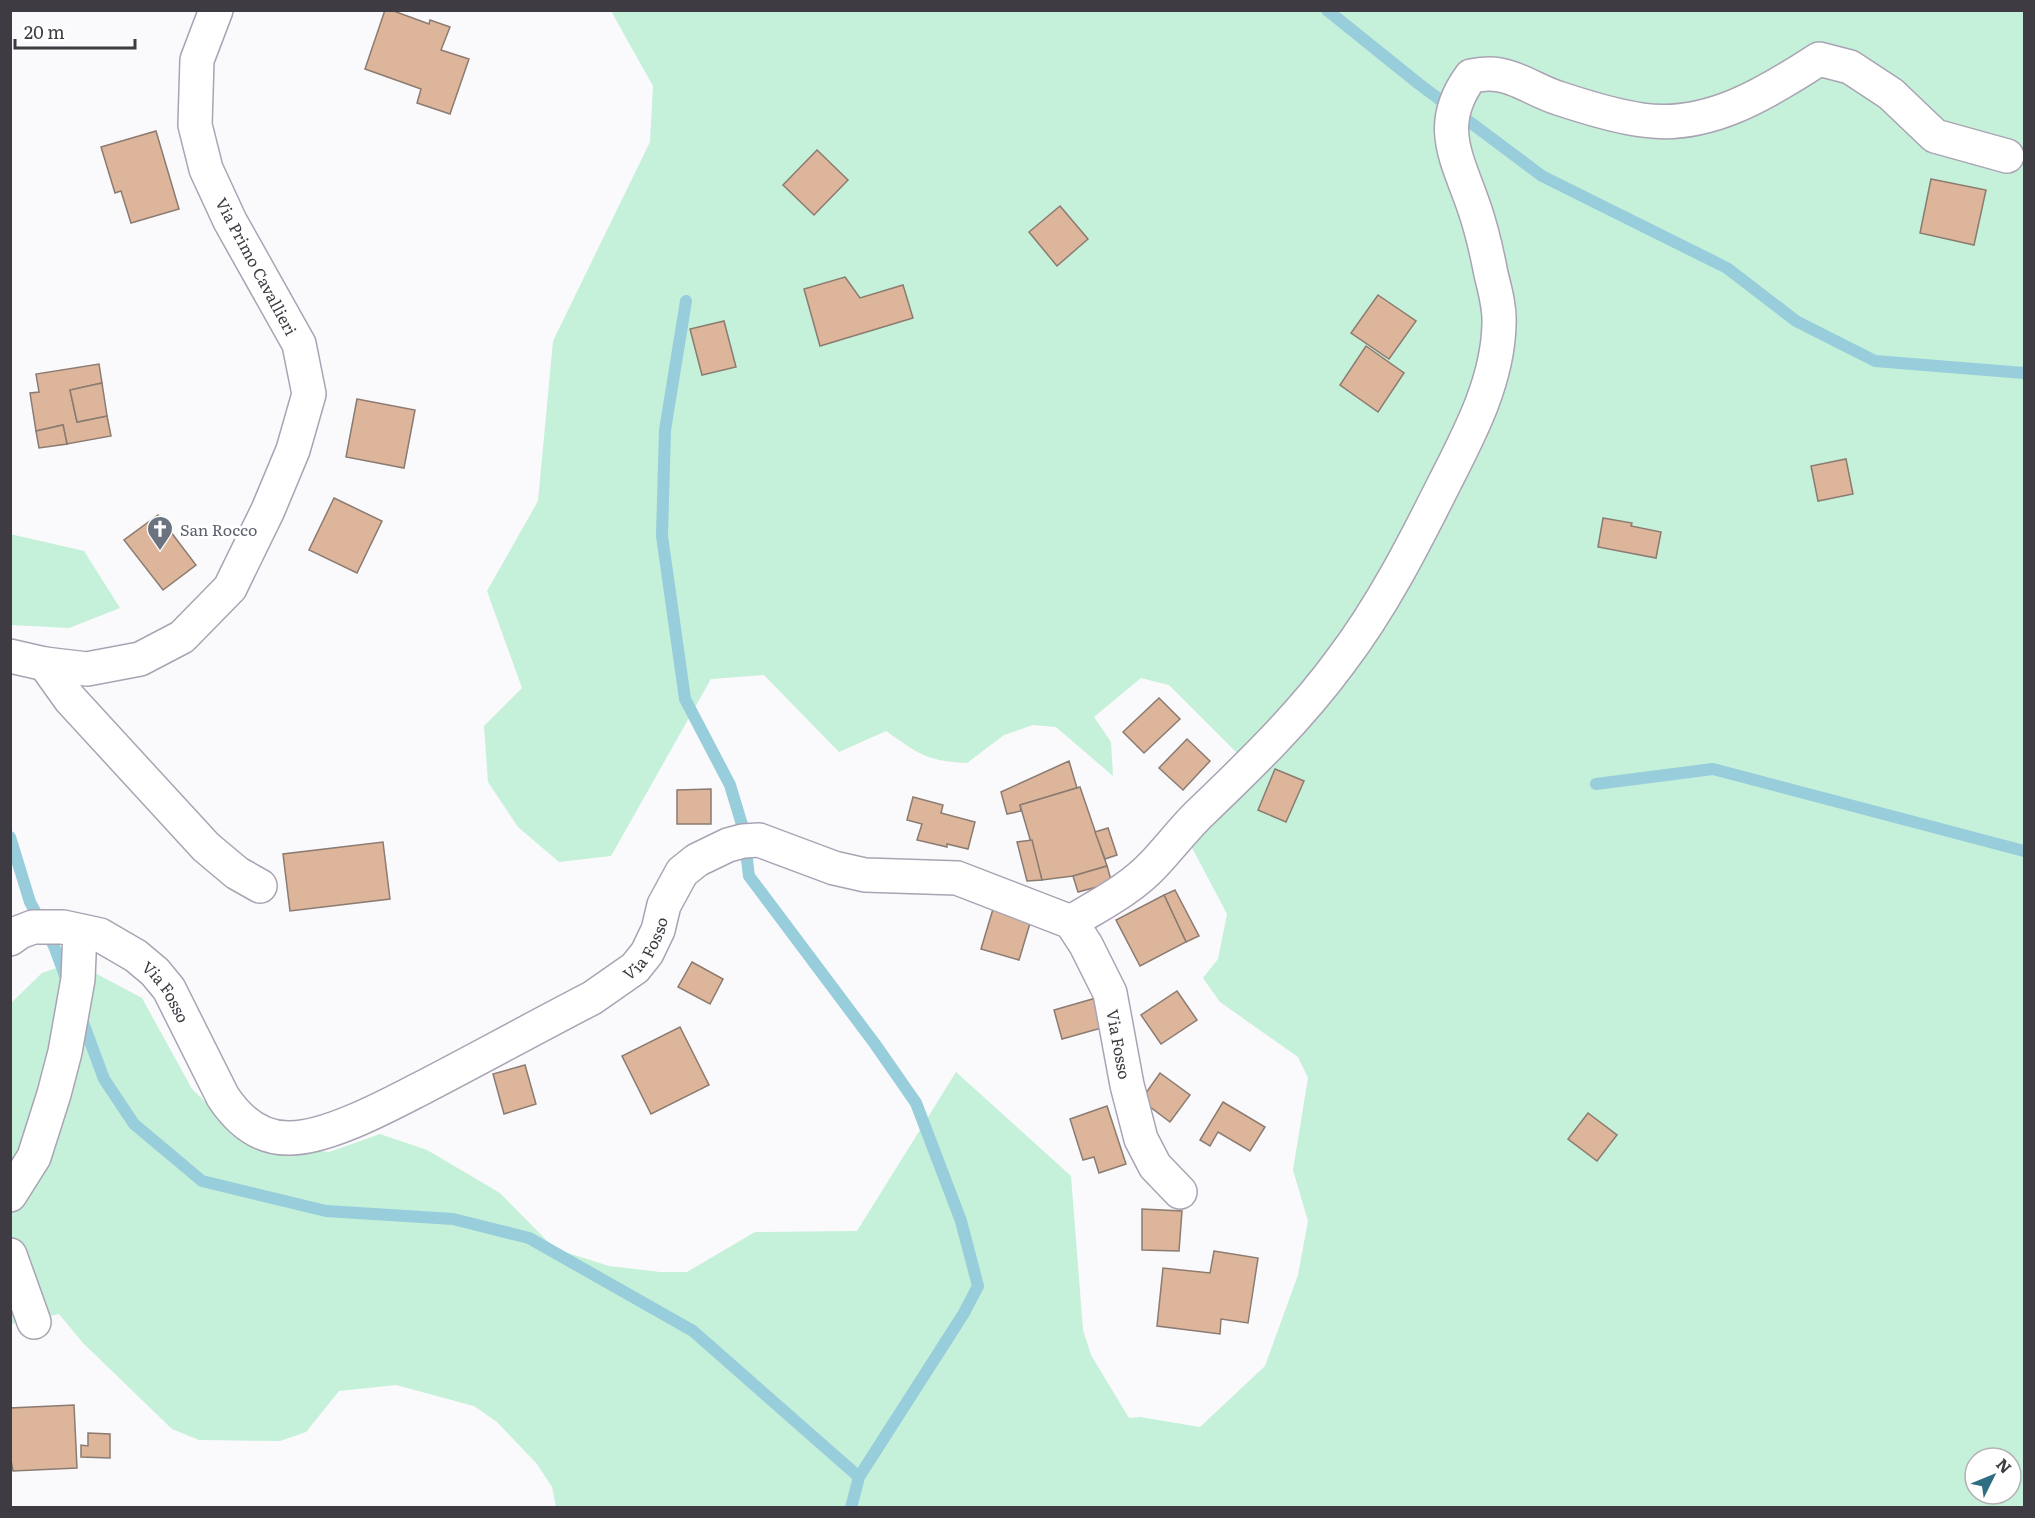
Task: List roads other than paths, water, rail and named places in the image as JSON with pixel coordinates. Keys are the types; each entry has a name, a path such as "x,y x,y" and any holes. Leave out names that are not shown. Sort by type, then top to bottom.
{"street":[{"name":"Via Primo Cavallieri","path":"10,656 45,664 87,669 140,659 182,637 230,588 268,510 293,450 309,394 299,344 230,221 206,169 195,125 197,60 216,10"},
{"path":"1071,922 1115,896 1153,866 1185,828 1266,749 1340,662 1419,535 1468,439 1487,389 1497,351 1500,322 1483,238 1456,160 1450,125 1460,91 1471,76 1490,74 1520,81 1549,95 1578,105 1642,121 1672,122 1714,114 1762,95 1819,59 1850,67 1891,94 1935,136 2007,156"},
{"path":"45,664 70,699 206,847 237,873 260,886"},
{"name":"Via Fosso","path":"10,939 33,927 63,927 100,935 155,972 169,989 223,1097 232,1110 243,1122 256,1130 288,1139 321,1132 372,1113 606,989 635,968 647,953 658,930 664,905 682,872 713,851 743,841 759,840 834,868 866,875 957,878 1071,922 1086,945 1110,993 1127,1084 1141,1139 1155,1166 1180,1192"},
{"path":"10,1195 34,1157 54,1094 78,979 80,931"},
{"path":"10,1255 34,1322"}],"waterway":[{"path":"1327,10 1419,84 1542,176 1727,268 1796,321 1875,361 2024,373"},
{"path":"686,301 665,430 662,536 685,699 730,785 743,828 749,876 875,1044 916,1103 961,1221 978,1286 964,1313 859,1477 851,1508"},
{"path":"1596,784 1713,769 2024,851"},
{"path":"10,837 30,902 54,946 67,981"},
{"path":"81,1017 104,1079 134,1124 202,1181 326,1211 453,1219 529,1238 693,1331 859,1477"}],"place":[{"name":"San Rocco","path":"160,552"}]}
